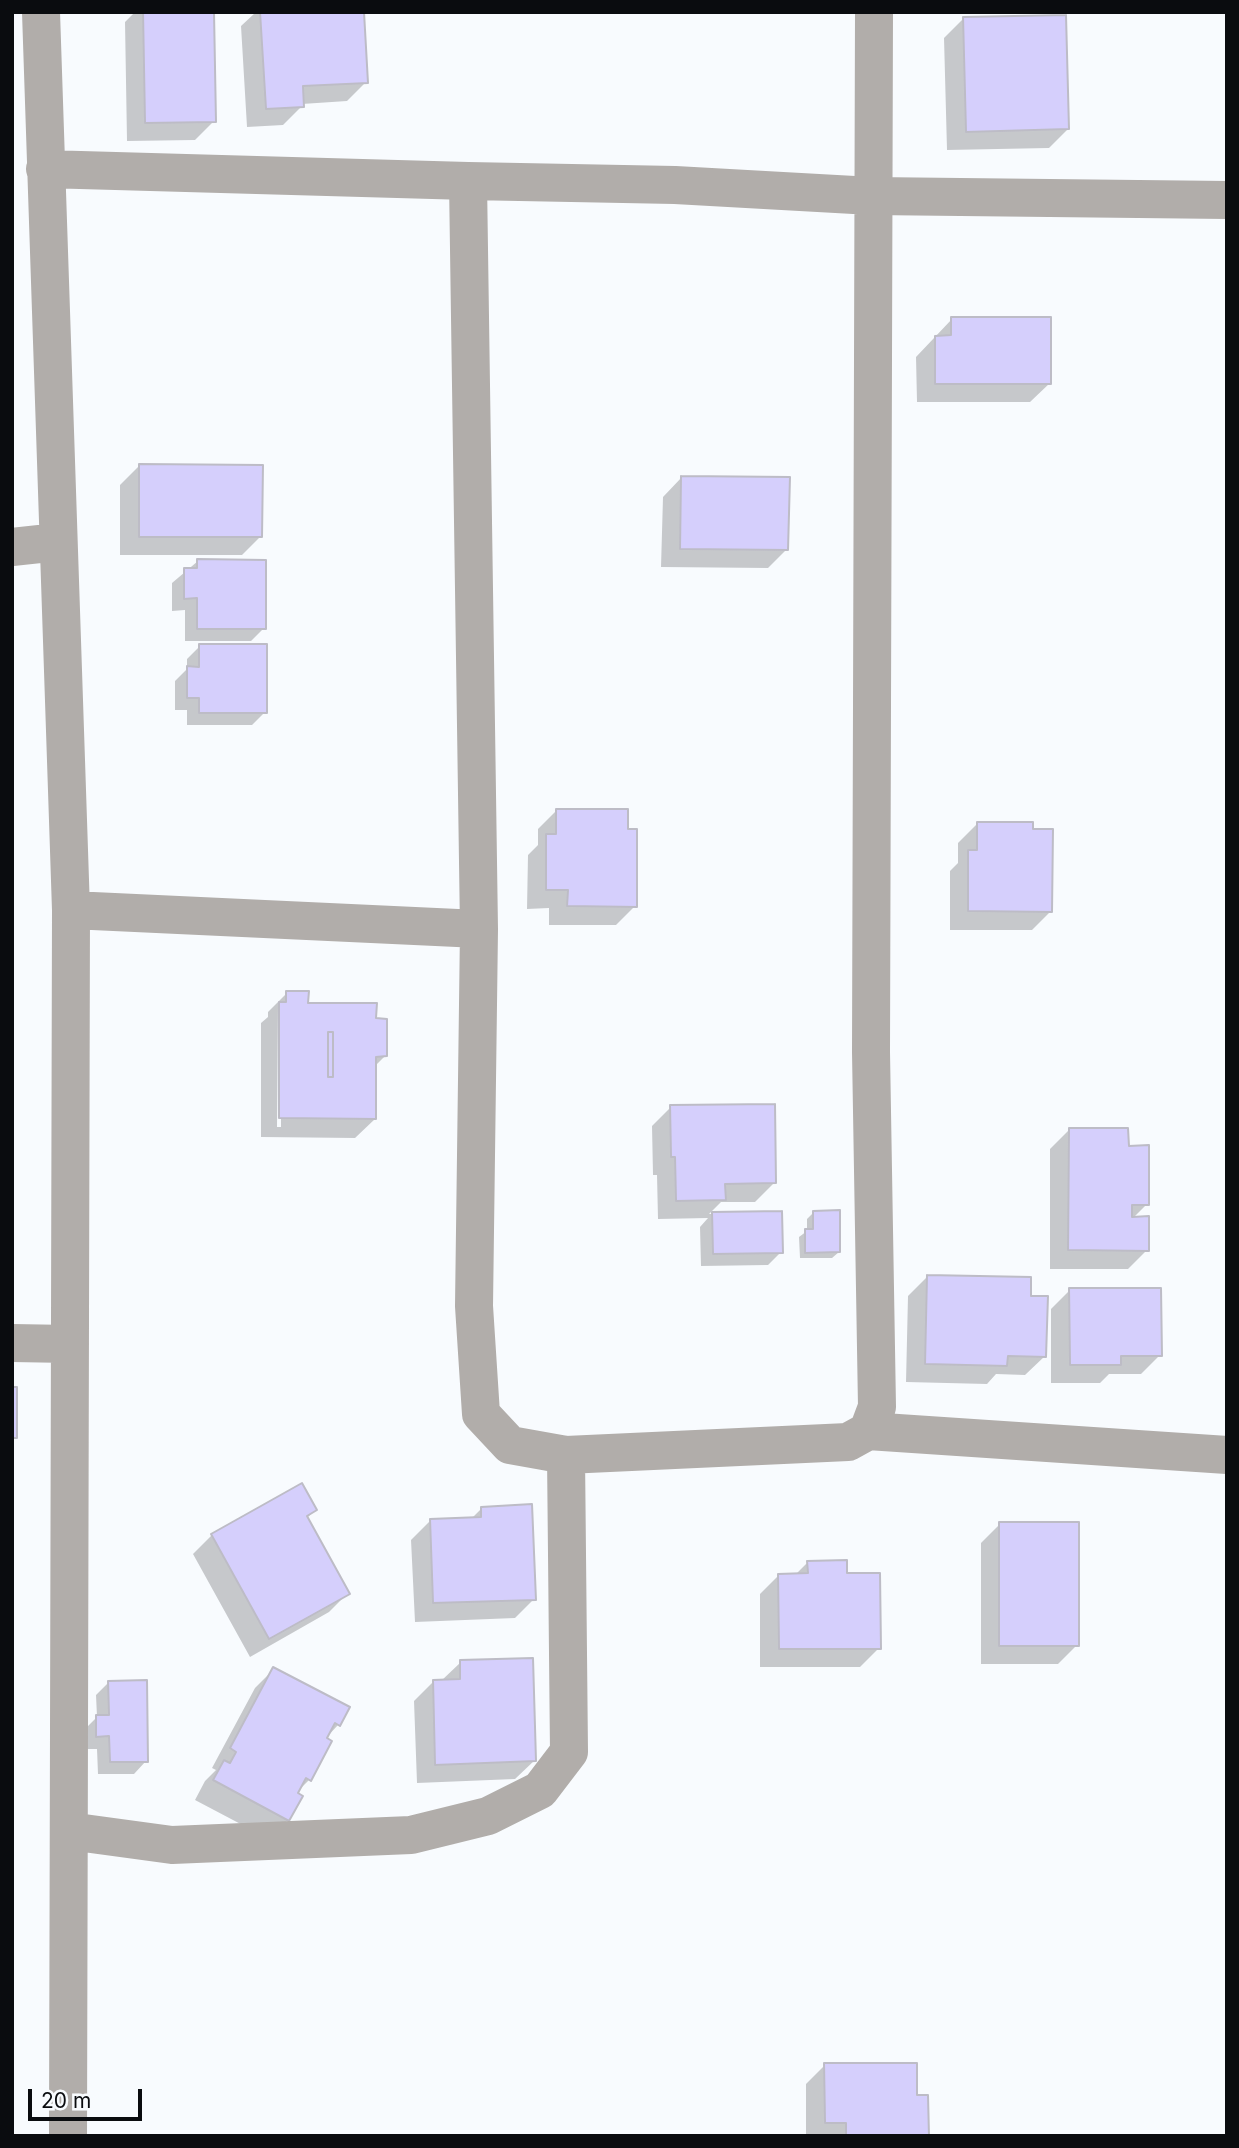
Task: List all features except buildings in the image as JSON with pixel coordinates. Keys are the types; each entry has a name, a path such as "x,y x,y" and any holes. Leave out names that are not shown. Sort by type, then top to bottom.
{"street":[{"path":"41,12 71,910 68,2136"},
{"path":"868,1432 877,1407 871,1052 874,12"},
{"path":"45,169 675,185 872,196 1227,200"},
{"path":"468,181 479,929 474,1306 481,1414 510,1445 566,1455 848,1442 868,1432 1227,1455"},
{"path":"12,547 58,542"},
{"path":"71,910 479,929"},
{"path":"12,1343 70,1344"},
{"path":"69,1831 172,1845 411,1835 488,1816 540,1790 569,1752 566,1455"}]}
